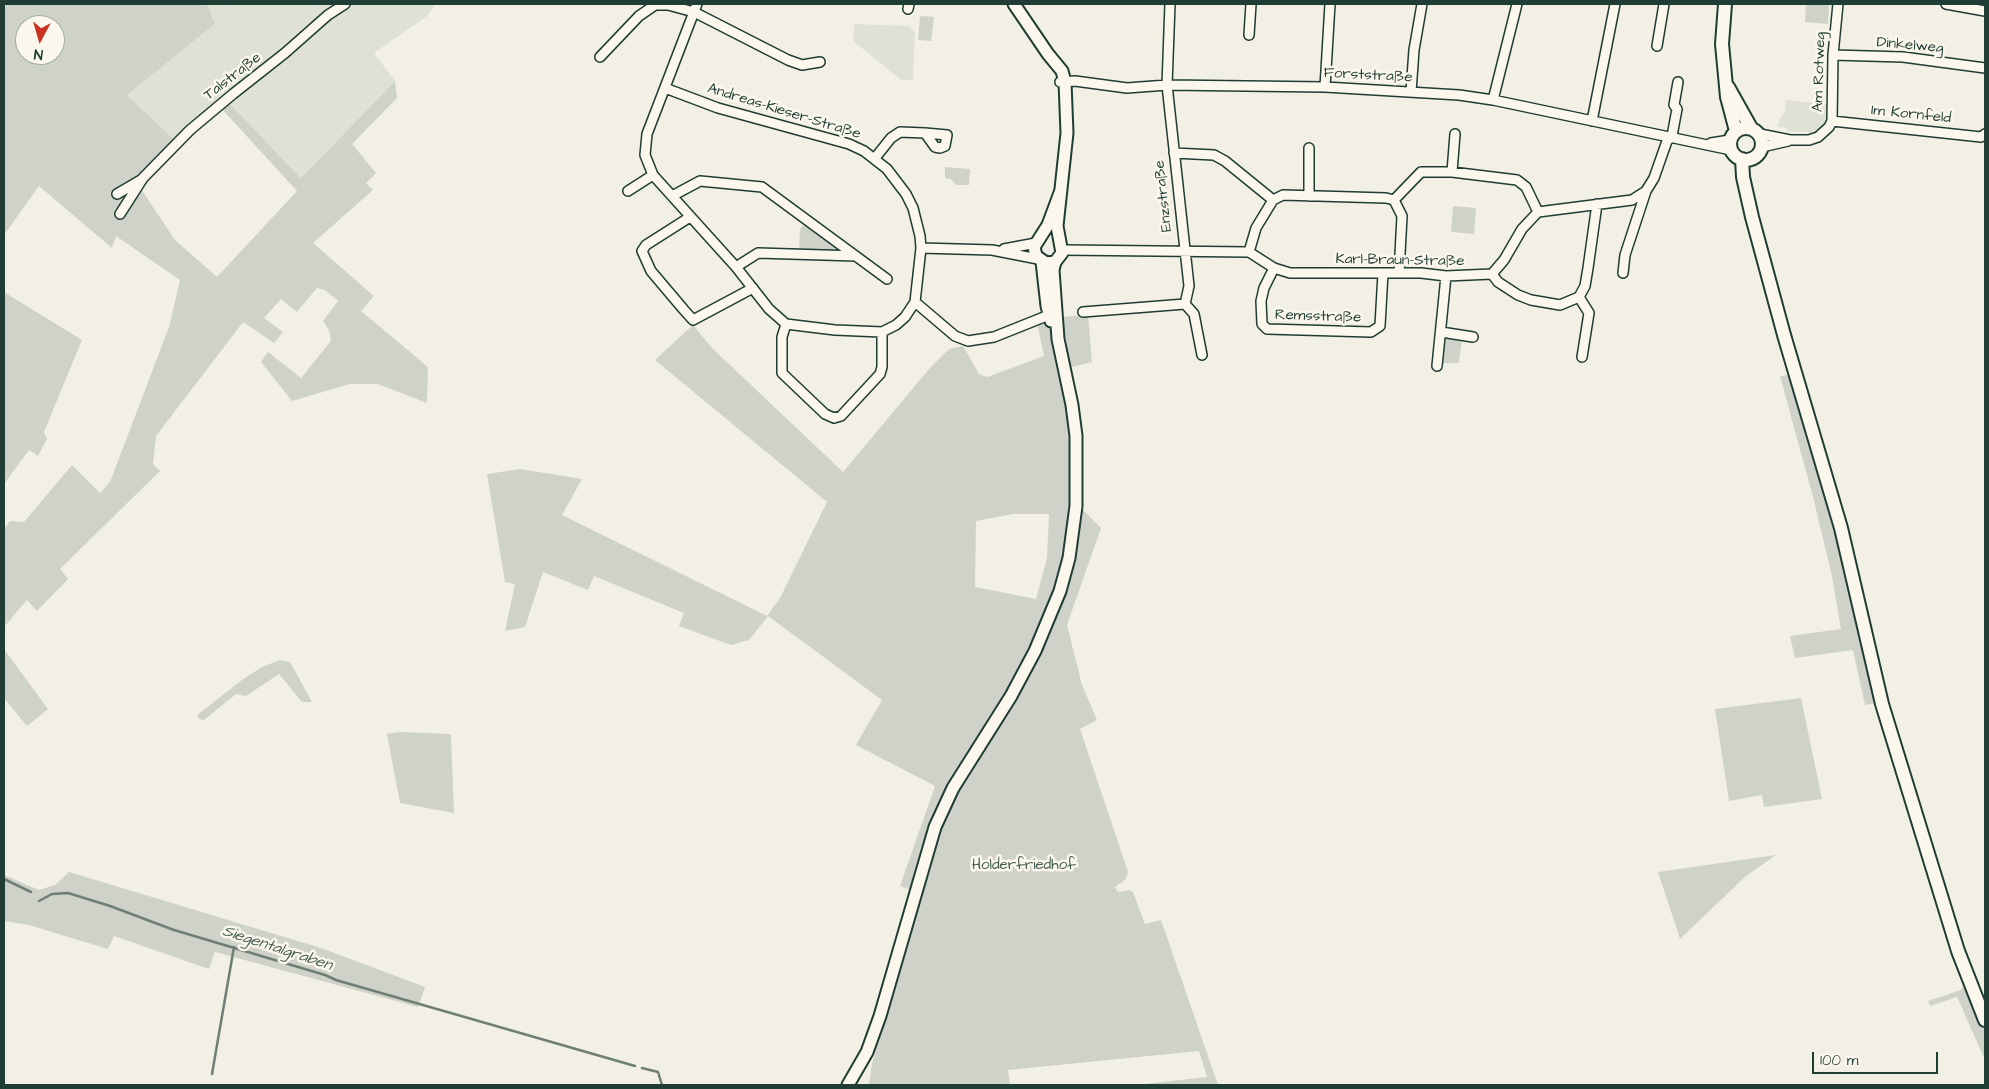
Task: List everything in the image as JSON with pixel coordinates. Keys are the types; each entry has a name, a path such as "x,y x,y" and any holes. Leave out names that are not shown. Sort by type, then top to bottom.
{"main road":[{"path":"1725,4 1722,44 1728,110 1736,156 1747,159 1759,154 1757,136 1726,85"},
{"path":"1733,140 1757,136"},
{"path":"1747,159 1747,194 1774,302 1841,528 1882,704 1958,951 1985,1020"}],"street":[{"name":"Talstraße","path":"120,214 143,178 211,111 285,53 328,15 345,4"},
{"path":"848,1085 867,1052 880,1016 935,827 953,788 1010,696 1035,650 1060,591 1069,558 1076,506 1076,436 1058,339 1053,270 1055,262 1062,255 1057,226 1067,133 1066,98 1062,82 1048,54 1014,4"},
{"name":"Enzstraße","path":"1170,4 1167,85 1189,286 1185,304"},
{"path":"1249,35 1250,4"},
{"path":"1325,87 1330,4"},
{"path":"1411,92 1414,50 1422,4"},
{"path":"1493,100 1517,4"},
{"path":"1592,120 1615,4"},
{"path":"1657,46 1664,4"},
{"name":"Am Rotweg","path":"1757,136 1790,140 1814,139 1824,133 1832,121 1833,55 1838,4"},
{"path":"1946,4 1985,10"},
{"path":"600,57 639,16 655,5 668,5 695,8 788,60 802,65 820,62"},
{"path":"695,8 645,145 646,155 653,175 736,267 768,308 786,324 835,330 882,332 882,367 880,374 841,416 834,418 825,414 782,373 782,337 786,324"},
{"name":"Dinkelweg","path":"1833,55 1903,57 1985,68"},
{"name":"Forststraße","path":"1062,82 1075,81 1127,88 1167,85 1325,87 1411,92 1493,100 1706,144 1733,140"},
{"path":"1623,273 1625,255 1646,190 1654,178 1667,141 1672,136 1678,82"},
{"name":"Andreas-Kieser-Straße","path":"665,88 718,108 849,144 875,158 896,180 906,194 917,221 921,248 915,302 906,317 896,326 882,332"},
{"name":"Im Kornfeld","path":"1832,121 1981,137 1985,134"},
{"path":"875,158 891,138 900,132 925,134"},
{"path":"1452,172 1455,134"},
{"path":"1309,196 1310,148"},
{"path":"1174,153 1214,155 1224,160 1274,200"},
{"path":"921,248 992,250 1023,247 1047,236 1061,245 1249,252 1256,228 1274,200 1283,196 1309,196 1394,200 1421,172 1452,172 1517,180 1526,187 1538,212"},
{"path":"628,191 653,175"},
{"name":"Talstraße","path":"117,194 143,178"},
{"path":"672,196 700,181 762,187 887,279"},
{"path":"1058,339 1049,315 1040,261 1034,251 1061,190"},
{"path":"1597,204 1585,286 1579,297 1560,305 1531,300 1518,295 1504,286 1492,274 1504,260 1522,229 1538,212 1597,204 1632,200 1646,190"},
{"path":"1394,200 1402,216 1399,273"},
{"path":"690,217 646,245 642,251 651,271 692,320 753,288"},
{"path":"992,250 1040,261 1055,262"},
{"name":"Karl-Braun-Straße","path":"1249,252 1274,268 1290,273 1399,273 1446,276 1492,274"},
{"path":"736,267 758,253 856,256"},
{"name":"Remsstraße","path":"1274,268 1264,288 1261,302 1262,324 1267,329 1371,332 1380,326 1383,273"},
{"path":"1437,366 1446,276"},
{"path":"1579,297 1589,313 1582,357"},
{"path":"915,302 955,336 968,341 994,337 1049,315"},
{"path":"1083,312 1185,304 1194,314 1202,355"},
{"path":"1441,332 1473,336"}],"shaded area":[{"path":"207,4 436,4 426,17 374,53 395,81 301,178 228,102 180,145 127,95 215,24"},
{"path":"854,24 909,26 915,32 913,80 901,80 853,41"},
{"path":"1786,100 1827,104 1826,121 1815,133 1787,131 1787,128 1778,127 1779,120 1785,111"}],"green space":[{"path":"4,4 207,4 215,24 127,95 180,145 141,189 175,240 217,277 297,191 221,108 228,102 301,178 395,81 397,98 352,144 376,173 366,183 373,190 313,243 374,296 361,311 428,367 427,403 378,384 350,384 292,401 261,362 268,352 301,378 331,341 329,330 323,321 338,301 325,290 317,288 297,312 281,299 264,318 283,332 274,343 243,322 156,436 153,464 160,471 60,569 68,579 37,611 27,600 4,627 4,529 10,521 24,522 72,465 100,493 110,482 169,327 180,280 116,236 112,248 39,186 4,235"},
{"path":"1806,4 1829,4 1828,24 1805,22"},
{"path":"920,16 934,17 931,41 918,40"},
{"path":"945,167 970,169 969,185 956,185 951,179 945,178"},
{"path":"1453,206 1476,208 1474,234 1451,232"},
{"path":"805,223 834,244 835,249 832,253 799,251 800,229"},
{"path":"4,292 82,340 44,432 47,439 38,456 29,450 4,484"},
{"name":"Holderfriedhof","path":"1088,315 1092,362 1069,368 1079,506 1101,528 1067,625 1082,685 1097,720 1080,729 1128,872 1126,879 1115,887 1118,892 1129,890 1133,892 1145,924 1161,920 1218,1085 1136,1085 1207,1077 1199,1051 1008,1070 1010,1085 869,1085 872,1064 918,893 900,886 935,786 856,745 882,700 768,616 749,640 731,645 679,626 684,613 594,576 588,590 543,572 525,627 505,631 515,584 505,582 487,474 520,469 582,479 562,515 767,616 780,598 827,502 655,360 693,325 712,348 843,472 929,369 949,349 963,346 979,374 987,377 1044,356 1037,322 1045,318","holes":["1013,514 1049,514 1047,558 1036,599 975,587 976,521"]},
{"path":"1445,336 1462,339 1459,363 1441,363 1443,339"},
{"path":"1800,374 1877,703 1865,705 1853,650 1795,658 1790,636 1841,629 1832,576 1813,497 1780,376"},
{"path":"4,649 48,709 27,726 4,698"},
{"path":"280,660 290,662 312,702 302,702 279,674 246,696 236,694 204,720 199,719 197,715 242,680 262,667"},
{"path":"1801,698 1822,799 1764,807 1762,795 1729,801 1715,709"},
{"path":"400,732 451,734 454,813 400,803 387,734"},
{"path":"1776,855 1746,876 1680,939 1658,872"},
{"path":"69,872 321,948 425,987 421,999 418,1007 215,952 209,969 114,936 108,949 29,925 4,921 4,875 39,890 55,885"},
{"path":"1965,983 1985,1011 1985,1060 1957,997 1930,1006 1928,1001 1961,990"}],"waterway":[{"name":"Siegentalgraben","path":"4,879 31,892"},
{"name":"Siegentalgraben","path":"39,901 52,894 68,893 110,906 174,930 325,975 336,980 635,1066"},
{"path":"212,1074 234,947"},
{"path":"642,1068 658,1072 662,1085"}]}
